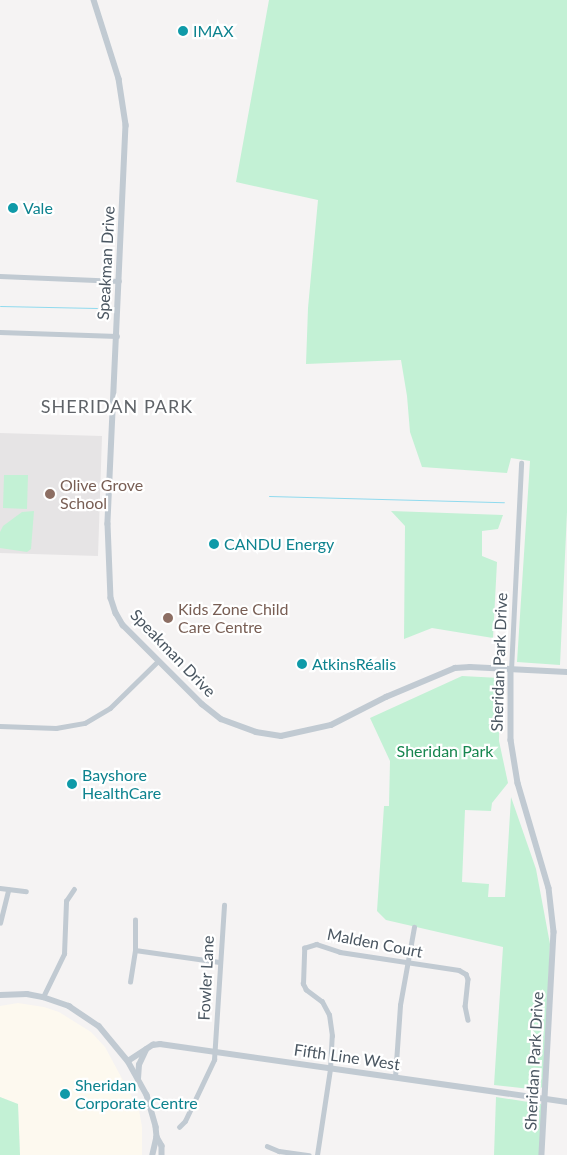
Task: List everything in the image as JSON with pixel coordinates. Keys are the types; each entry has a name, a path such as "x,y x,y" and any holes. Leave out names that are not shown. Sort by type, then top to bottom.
{"street":[{"name":"Speakman Drive","path":"94,0 119,79 126,125 108,524 111,598 116,613 123,625 202,704 221,719 256,732 281,736 331,725 386,698 455,668 470,666 567,672"},
{"path":"0,276 119,281"},
{"path":"0,332 117,336"},
{"name":"Sheridan Park Drive","path":"521,464 511,670 511,740 518,783 553,910 554,955 542,1155"},
{"path":"0,726 56,728 86,723 110,708 158,661"},
{"path":"0,888 26,891"},
{"path":"43,996 64,954 66,901 74,888"},
{"path":"0,923 8,890"},
{"name":"Fowler Lane","path":"179,1127 184,1121 210,1069 215,1052 219,962 224,905"},
{"path":"130,982 135,950 134,920"},
{"path":"396,1077 400,1005 414,927"},
{"name":"Malden Court","path":"330,1068 331,1024 322,1002 306,990 302,984 304,948 316,944 340,952 459,970 466,974 469,985 465,1006 468,1020"},
{"path":"135,950 219,962"},
{"path":"0,996 26,994 43,996 69,1006 93,1021 110,1038 128,1061 138,1080 153,1113 157,1137 162,1146 162,1155"},
{"name":"Fifth Line West","path":"128,1061 147,1048 160,1044 567,1102"},
{"path":"138,1080 142,1057 147,1048"},
{"path":"317,1155 330,1068"},
{"path":"153,1155 157,1137"},
{"path":"267,1146 279,1152 309,1155"}],"shaded area":[{"name":"Olive Grove School","path":"0,433 102,436 98,556 0,553"},
{"name":"Sheridan Corporate Centre","path":"18,1003 44,1007 59,1012 91,1032 105,1047 139,1110 142,1127 142,1155 20,1155 18,1104 0,1097 0,1006"}],"green space":[{"path":"269,0 567,0 567,512 560,665 517,662 530,461 511,458 507,473 422,467 410,432 401,360 306,364 308,308 318,200 236,182"},
{"path":"4,475 28,475 27,509 3,508"},
{"path":"34,511 31,549 27,552 0,548 0,532 3,526 22,512"},
{"path":"391,511 503,515 498,529 482,531 482,556 497,562 493,638 432,628 404,639 405,526"},
{"name":"Sheridan Park","path":"462,676 500,678 499,741 508,783 492,803 491,811 465,810 462,882 489,884 488,897 505,897 511,797 536,869 550,944 544,1085 539,1090 494,1085 503,947 386,920 377,911 384,806 389,806 390,761 370,718"},
{"path":"0,1097 18,1104 20,1155 0,1155"},
{"path":"496,1097 541,1104 543,1108 539,1155 494,1155"}],"waterway":[{"path":"0,306 97,308"},
{"path":"269,496 504,502"}],"place":[{"name":"IMAX","path":"183,31"},
{"name":"Vale","path":"13,208"},
{"name":"Olive Grove School","path":"50,494"},
{"name":"CANDU Energy","path":"214,544"},
{"name":"Kids Zone Child Care Centre","path":"168,618"},
{"name":"AtkinsRéalis","path":"302,664"},
{"name":"Bayshore HealthCare","path":"72,784"},
{"name":"Sheridan Corporate Centre","path":"65,1094"}],"district":[{"name":"SHERIDAN PARK","path":"117,406"}]}
